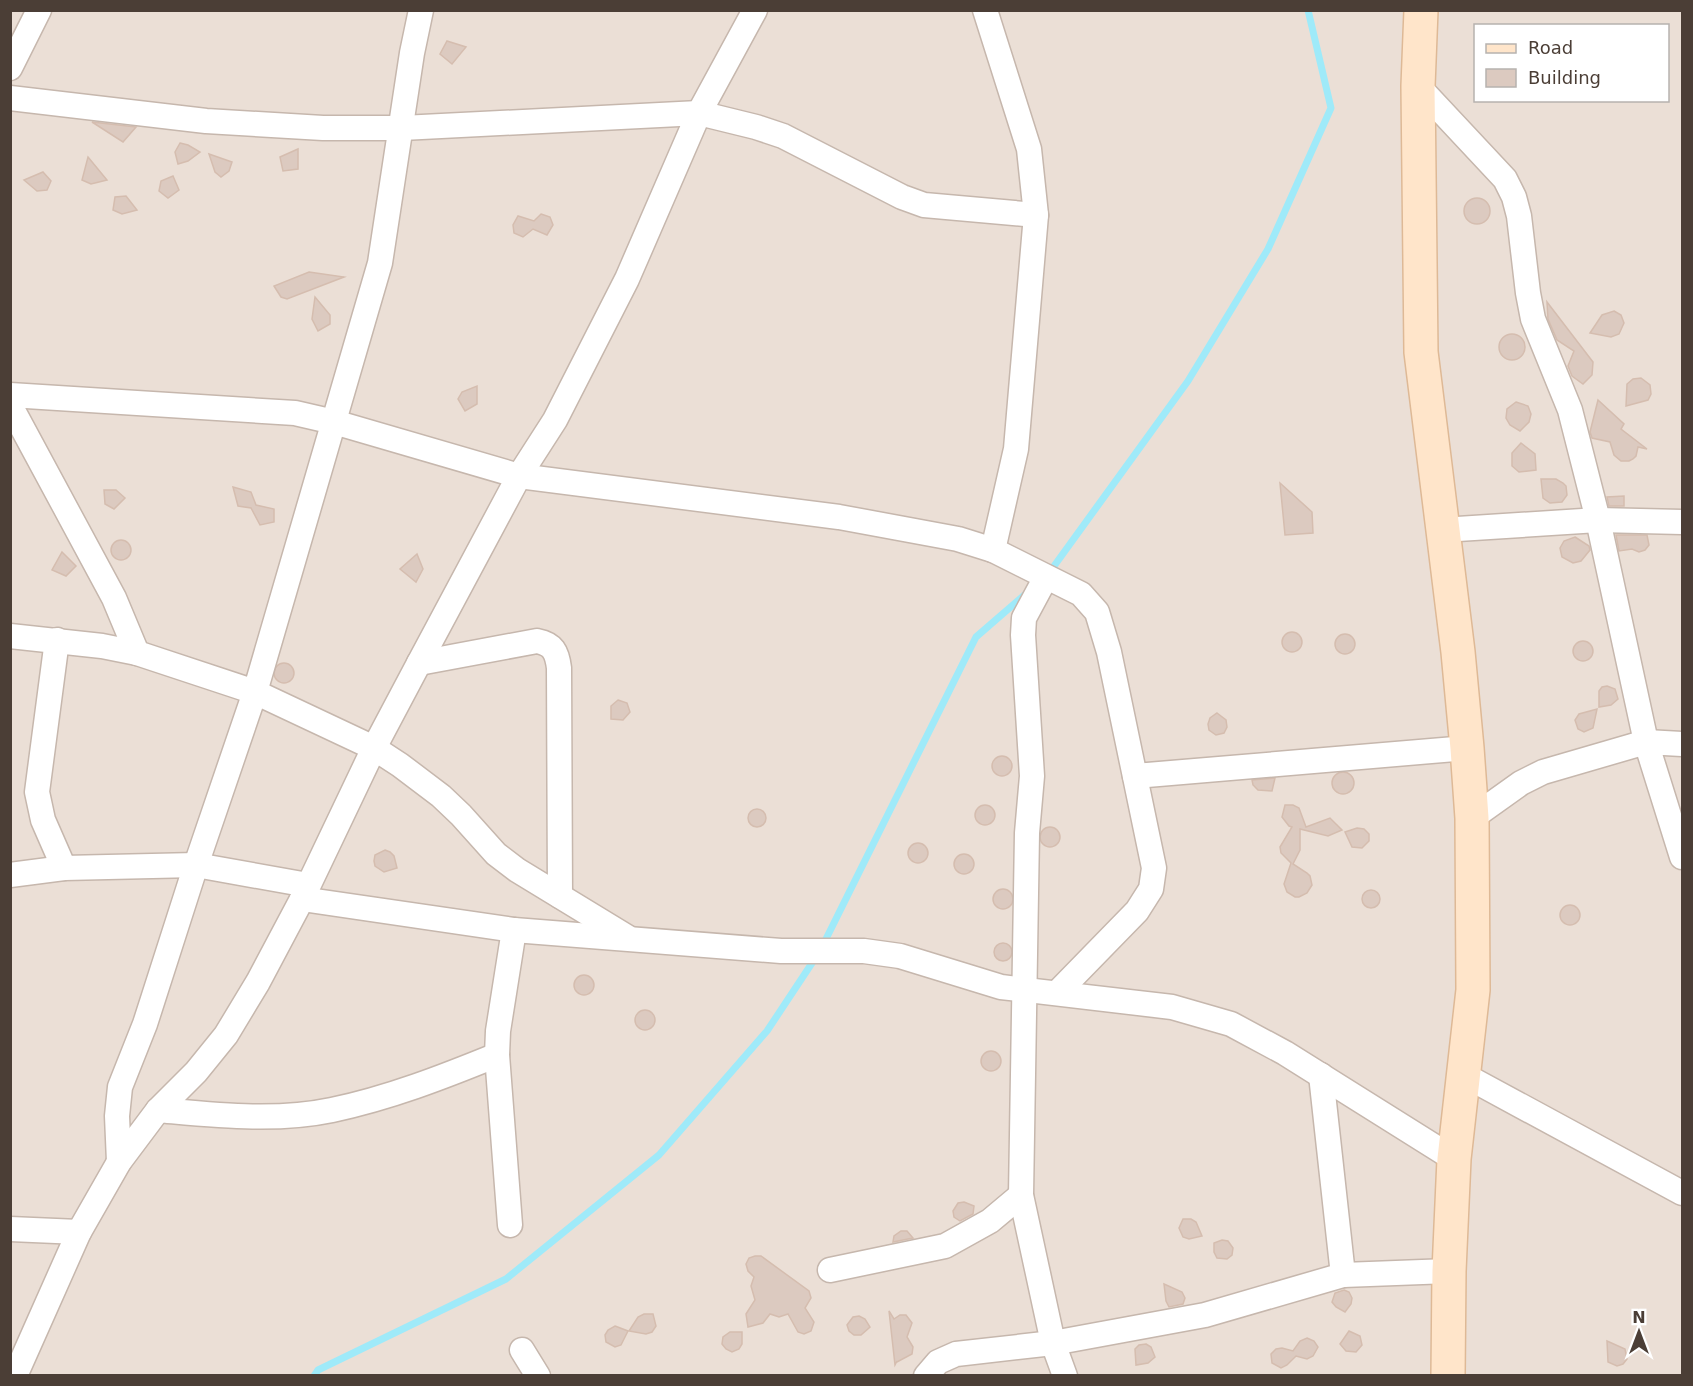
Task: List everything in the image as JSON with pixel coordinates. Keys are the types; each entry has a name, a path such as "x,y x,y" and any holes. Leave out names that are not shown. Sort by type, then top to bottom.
{"main road":[{"path":"1421,10 1418,86 1421,352 1467,748 1472,819 1473,990 1454,1159 1449,1271 1448,1376"}],"street":[{"path":"10,68 39,10"},
{"path":"119,1162 117,1116 120,1087 145,1024 255,692 380,262 412,53 421,10"},
{"path":"15,1376 79,1232 119,1162 158,1110 196,1072 226,1035 258,982 305,892 374,748 519,476 555,420 627,279 699,113 755,10"},
{"path":"985,10 1029,149 1036,215 1016,449 993,550"},
{"path":"1418,86 1504,179 1514,197 1519,216 1533,319 1570,410 1598,520 1647,742 1683,857"},
{"path":"10,98 248,124 322,128 402,128 699,113 783,136 902,197 924,205 1036,215"},
{"path":"10,395 295,413 334,422 519,476 839,517 958,539 993,550 1081,594 1097,612 1109,652 1154,868 1151,889 1137,911 1058,992"},
{"path":"10,405 114,598 137,653"},
{"path":"1442,530 1598,520 1683,522"},
{"path":"1046,576 1024,618 1023,635 1032,776 1027,833 1021,1195 1053,1343 1065,1376"},
{"path":"10,636 102,646 137,653 255,692 374,748 441,796 496,854 633,940"},
{"path":"57,640 37,792 43,820 64,868"},
{"path":"419,663 537,640 546,642 558,656 560,668 560,896"},
{"path":"1472,819 1521,783 1543,772 1647,742 1683,744"},
{"path":"1135,776 1467,748"},
{"path":"10,875 64,868 196,865 305,892 514,930 781,951 864,951 900,956 941,967 984,983 1172,1007 1232,1024 1285,1053 1454,1159"},
{"path":"510,1225 497,1055 498,1031 514,930"},
{"path":"158,1110 241,1117 330,1111 421,1086 497,1055"},
{"path":"1321,1075 1343,1275"},
{"path":"1464,1075 1683,1192"},
{"path":"830,1270 945,1246 990,1221 1021,1195"},
{"path":"10,1229 79,1232"},
{"path":"926,1376 938,1362 956,1354 1053,1343 1205,1315 1343,1275 1449,1271"},
{"path":"522,1350 538,1376"}],"shaded area":[{"path":"11,11 1682,11 1682,1375 11,1375"}],"building":[{"path":"447,41 466,47 452,64 440,54"},
{"path":"92,122 136,127 123,142"},
{"path":"180,143 200,152 188,161 178,164 175,152"},
{"path":"298,149 298,169 283,171 280,157"},
{"path":"209,154 232,162 229,171 221,177 215,172"},
{"path":"88,157 107,180 91,184 82,180"},
{"path":"43,172 51,181 47,190 37,191 24,180"},
{"path":"173,176 179,190 168,198 159,191 161,181"},
{"path":"126,196 137,210 122,214 113,210 115,197"},
{"path":"1477,198 1486,202 1490,211 1486,220 1477,224 1468,220 1464,211 1468,202"},
{"path":"541,214 550,217 553,225 547,235 533,229 523,237 514,233 513,225 518,216 534,221"},
{"path":"309,272 344,277 287,299 281,297 274,286"},
{"path":"315,297 330,315 330,324 318,331 312,319"},
{"path":"1547,302 1593,362 1592,375 1583,384 1572,376 1568,366 1574,351 1557,340 1548,319"},
{"path":"1614,311 1621,315 1624,323 1619,334 1611,337 1590,333 1602,315"},
{"path":"1512,334 1521,338 1525,347 1521,356 1512,360 1503,356 1499,347 1503,338"},
{"path":"1641,378 1650,385 1651,394 1648,400 1626,406 1627,384 1633,379"},
{"path":"477,386 477,404 465,411 458,399 462,392"},
{"path":"1598,400 1624,424 1621,429 1647,449 1638,447 1633,459 1621,461 1614,455 1610,442 1592,438 1590,432"},
{"path":"1516,402 1528,406 1531,414 1529,422 1520,431 1510,425 1506,418 1507,409"},
{"path":"1521,443 1535,454 1536,470 1519,472 1512,466 1512,453"},
{"path":"1541,479 1556,479 1566,486 1567,495 1562,502 1550,503 1543,498"},
{"path":"1280,483 1312,512 1313,533 1285,535"},
{"path":"233,487 251,492 256,505 274,509 274,522 260,525 251,508 238,506"},
{"path":"104,490 116,490 125,498 114,509 105,504"},
{"path":"1624,496 1624,506 1609,506 1607,497"},
{"path":"1616,535 1647,535 1649,545 1645,550 1639,552 1632,549 1619,551"},
{"path":"1575,537 1589,546 1590,550 1581,561 1573,563 1562,557 1560,548 1564,541"},
{"path":"117,540 125,540 131,546 131,554 125,560 117,560 111,554 111,546"},
{"path":"62,552 76,566 66,576 52,570"},
{"path":"417,554 423,569 416,582 400,569"},
{"path":"1292,632 1299,635 1302,642 1299,649 1292,652 1285,649 1282,642 1285,635"},
{"path":"1345,634 1352,637 1355,644 1352,651 1345,654 1338,651 1335,644 1338,637"},
{"path":"1583,641 1590,644 1593,651 1590,658 1583,661 1576,658 1573,651 1576,644"},
{"path":"284,663 291,666 294,673 291,680 284,683 277,680 274,673 277,666"},
{"path":"1602,687 1615,689 1618,699 1611,705 1599,707 1599,691"},
{"path":"618,700 627,703 630,712 623,720 611,719 611,706"},
{"path":"1597,709 1593,728 1584,732 1578,729 1575,720 1579,714"},
{"path":"1217,713 1226,720 1227,727 1224,733 1216,735 1209,730 1208,724 1210,718"},
{"path":"1002,756 1009,759 1012,766 1009,773 1002,776 995,773 992,766 995,759"},
{"path":"1343,772 1351,775 1354,783 1351,791 1343,794 1335,791 1332,783 1335,775"},
{"path":"1275,778 1272,791 1258,790 1252,780"},
{"path":"985,805 992,808 995,815 992,822 985,825 978,822 975,815 978,808"},
{"path":"1285,805 1299,808 1306,827 1330,818 1342,830 1328,836 1300,829 1300,850 1293,864 1310,876 1312,885 1307,893 1299,897 1287,892 1284,884 1291,863 1281,853 1280,847 1292,827 1282,817"},
{"path":"753,809 761,809 766,814 764,825 753,827 748,822 748,814"},
{"path":"1050,827 1057,830 1060,837 1057,844 1050,847 1043,844 1040,837 1043,830"},
{"path":"1357,828 1364,829 1369,834 1369,841 1362,848 1352,847 1345,832"},
{"path":"918,843 925,846 928,853 925,860 918,863 911,860 908,853 911,846"},
{"path":"385,850 394,856 397,868 384,872 375,866 374,861 375,855"},
{"path":"964,854 971,857 974,864 971,871 964,874 957,871 954,864 957,857"},
{"path":"1003,889 1010,892 1013,899 1010,906 1003,909 996,906 993,899 996,892"},
{"path":"1367,890 1375,890 1380,895 1378,906 1367,908 1362,903 1362,895"},
{"path":"1570,905 1577,908 1580,915 1577,922 1570,925 1563,922 1560,915 1563,908"},
{"path":"999,943 1007,943 1012,948 1010,959 999,961 994,956 994,948"},
{"path":"580,975 588,975 594,981 594,989 588,995 580,995 574,989 574,981"},
{"path":"645,1010 652,1013 655,1020 652,1027 645,1030 638,1027 635,1020 638,1013"},
{"path":"991,1051 998,1054 1001,1061 998,1068 991,1071 984,1068 981,1061 984,1054"},
{"path":"964,1202 974,1206 973,1214 960,1221 954,1217 953,1211 958,1203"},
{"path":"1183,1219 1196,1222 1202,1236 1189,1239 1183,1237 1179,1228"},
{"path":"901,1231 907,1231 913,1238 893,1242 894,1236"},
{"path":"1222,1240 1228,1241 1233,1248 1232,1255 1227,1259 1217,1258 1214,1252 1214,1243"},
{"path":"761,1256 809,1291 811,1298 805,1308 814,1322 811,1331 804,1334 798,1332 788,1314 779,1317 770,1314 763,1323 748,1327 746,1314 755,1300 751,1286 754,1277 748,1271 746,1264 749,1258"},
{"path":"1164,1284 1182,1292 1185,1298 1183,1304 1169,1307"},
{"path":"1344,1290 1349,1292 1352,1298 1345,1312 1332,1302 1335,1293"},
{"path":"889,1311 894,1319 900,1315 906,1315 912,1323 907,1337 913,1347 912,1354 897,1361 895,1365"},
{"path":"653,1314 656,1326 652,1332 646,1334 629,1331 638,1317"},
{"path":"859,1316 865,1319 870,1327 861,1335 854,1335 849,1331 847,1325 853,1317"},
{"path":"615,1326 628,1331 621,1345 615,1347 606,1342 605,1335"},
{"path":"1349,1331 1360,1336 1362,1345 1356,1352 1346,1351 1340,1344"},
{"path":"730,1332 742,1332 742,1344 739,1349 732,1352 722,1344 723,1337"},
{"path":"1307,1338 1314,1341 1318,1347 1313,1356 1307,1359 1296,1356 1281,1368 1272,1363 1271,1354 1276,1349 1293,1351 1300,1341"},
{"path":"1607,1341 1625,1349 1627,1359 1623,1364 1617,1366 1608,1362"},
{"path":"1146,1344 1151,1347 1155,1357 1148,1363 1136,1365 1135,1349 1139,1345"}],"waterway":[{"path":"1049,573 1188,381 1268,249 1331,108 1308,10"},
{"path":"822,947 976,637 1028,592"},
{"path":"314,1376 318,1370 506,1279 659,1155 767,1031 816,957"}]}
